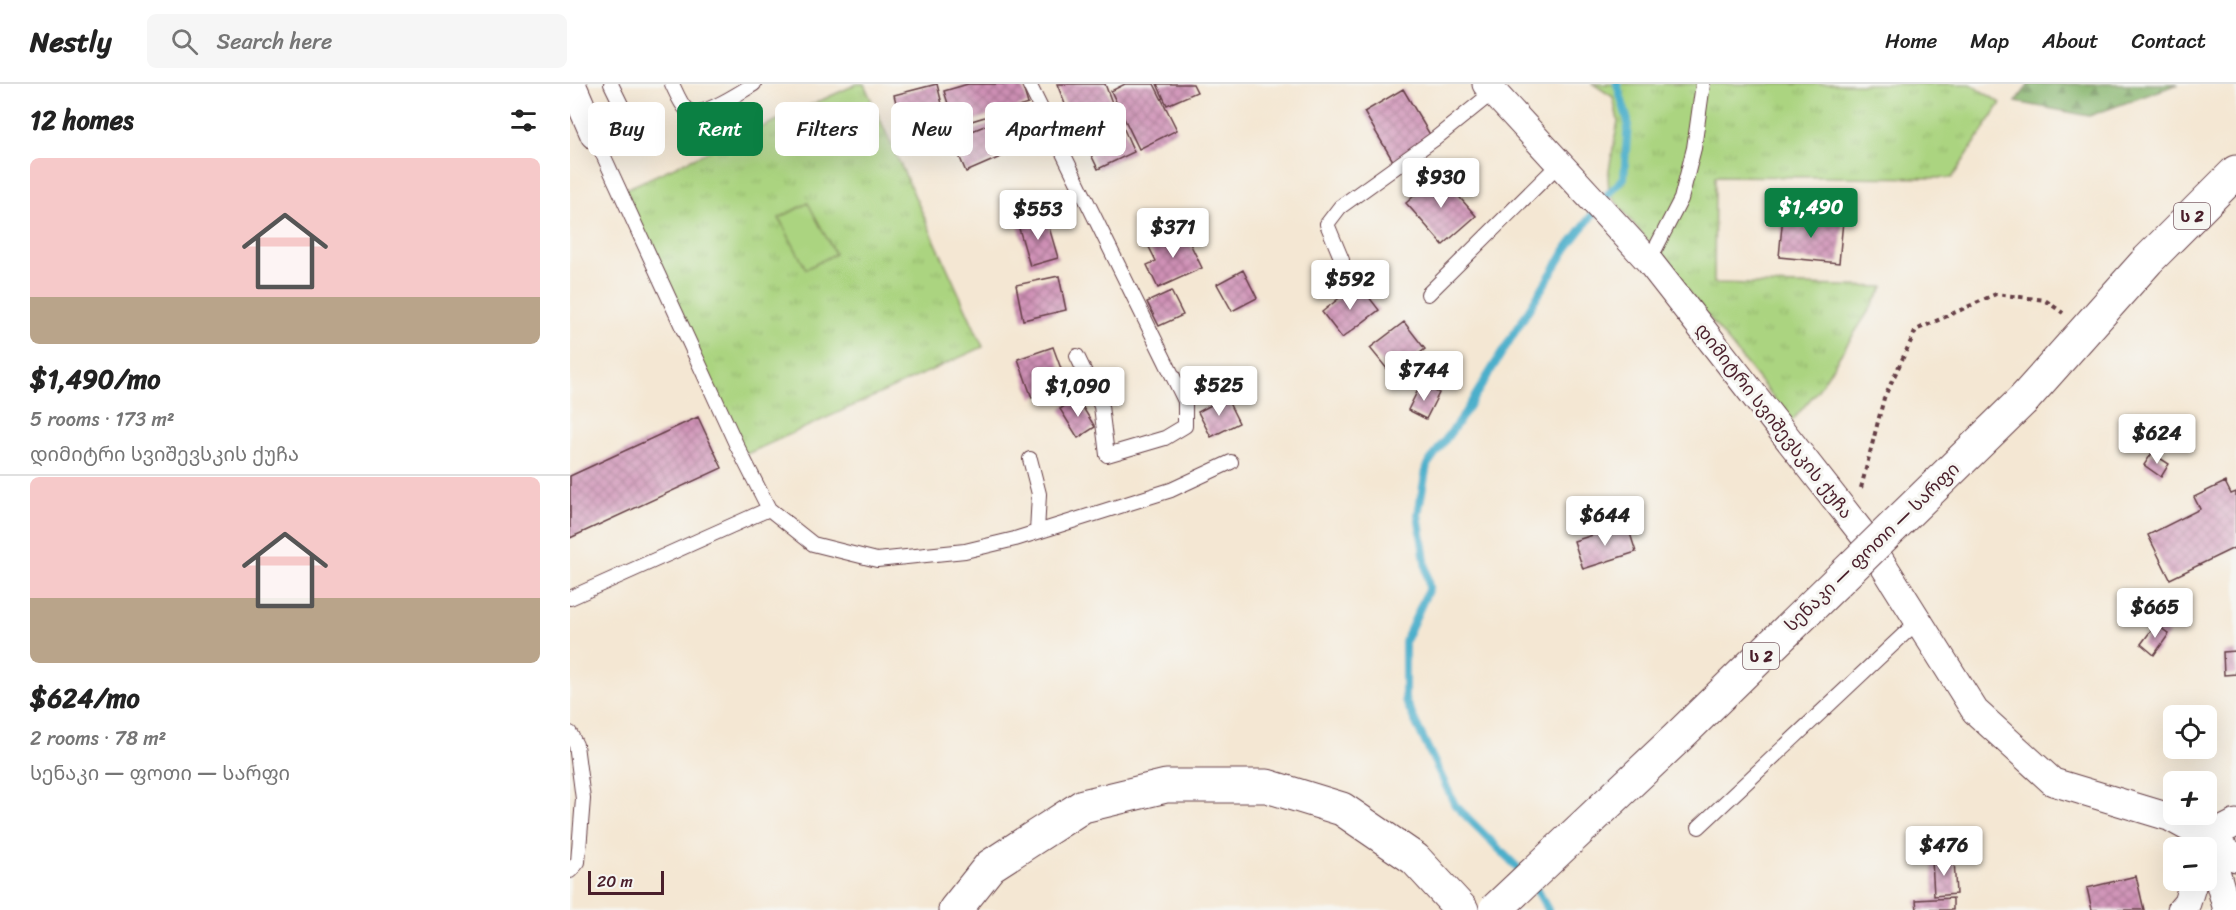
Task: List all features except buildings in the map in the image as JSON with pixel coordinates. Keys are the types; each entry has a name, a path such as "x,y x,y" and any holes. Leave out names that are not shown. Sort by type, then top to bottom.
{"highway":[{"name":"სენაკი — ფოთი — სარფი","path":"1495,910 1677,738 2024,399 2148,260 2236,172"},
{"path":"955,910 990,866 1083,806 1166,786 1267,786 1342,809 1415,859 1462,910"}],"street":[{"path":"572,84 588,121"},
{"name":"დიმიტრი სვიშევსკის ქუჩა","path":"1490,88 1649,261 1868,541 1975,711 2053,782 2169,817 2197,837"},
{"path":"2215,837 2236,824"},
{"name":"დიმიტრი სვიშევსკის ქუჩა","path":"2217,848 2236,858"},
{"path":"2217,876 2228,910"},
{"path":"2181,910 2187,903 2191,891"}],"lane":[{"path":"611,84 620,102"},
{"path":"672,84 684,108 692,113 703,112 754,84"},
{"path":"1029,84 1185,401 1185,426 1165,438 1107,455 1101,406 1077,356"},
{"path":"1649,261 1681,199 1694,148 1703,84"},
{"path":"1342,260 1327,224 1340,207 1436,138 1490,88"},
{"path":"604,156 736,444 769,509 813,544 877,560 965,551 1037,532 1171,490 1231,462"},
{"path":"1428,294 1568,173"},
{"path":"1030,459 1039,494 1037,532"},
{"path":"570,597 769,509"},
{"path":"1699,827 1918,621"},
{"path":"570,733 576,745 583,799 578,862 570,871"}],"path":[{"path":"1852,521 1884,398 1916,330 1996,294 2045,300 2087,330"}],"green space":[{"path":"857,84 864,84 872,102 817,102"},
{"path":"1593,84 1970,84 2001,103 1952,178 1715,176 1714,283 1884,287 1818,390 1792,421 1609,193 1608,176 1618,121 1613,97"},
{"path":"2029,84 2178,84 2089,116 2016,102"},
{"path":"879,117 891,144 891,156 897,156 983,347 740,457 619,192 698,156 763,156 763,127 775,121 775,156 879,156"},
{"path":"808,203 835,254 806,269 779,218"}],"waterway":[{"path":"1522,872 1455,805 1405,700 1405,641 1429,588 1418,514 1427,465 1462,417 1567,248 1609,193 1624,178 1628,121 1617,84"},
{"path":"1533,883 1548,910"}]}
